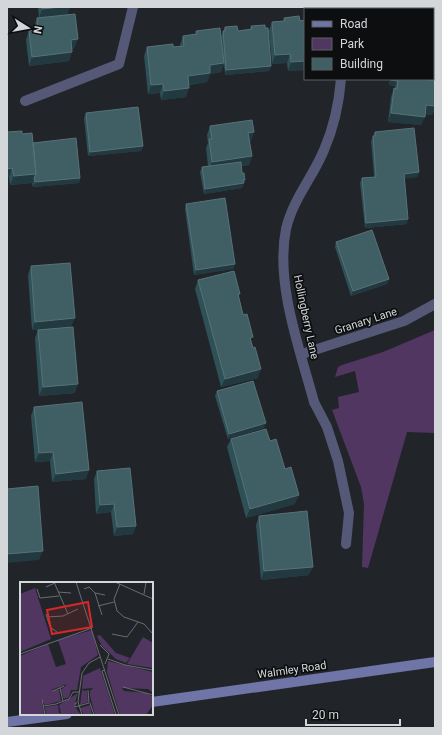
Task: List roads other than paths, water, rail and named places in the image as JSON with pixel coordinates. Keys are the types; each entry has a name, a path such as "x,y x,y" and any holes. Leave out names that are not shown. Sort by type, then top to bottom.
{"main road":[{"name":"Walmley Road","path":"153,702 435,662"},
{"path":"7,722 59,715"}],"street":[{"path":"24,101 119,64 133,7"},
{"name":"Hollingberry Lane","path":"341,80 338,111 324,150 302,188 287,228 283,257 286,290 314,402 327,427 338,461 349,513 346,544"},
{"name":"Granary Lane","path":"302,354 404,321 435,304"}]}
